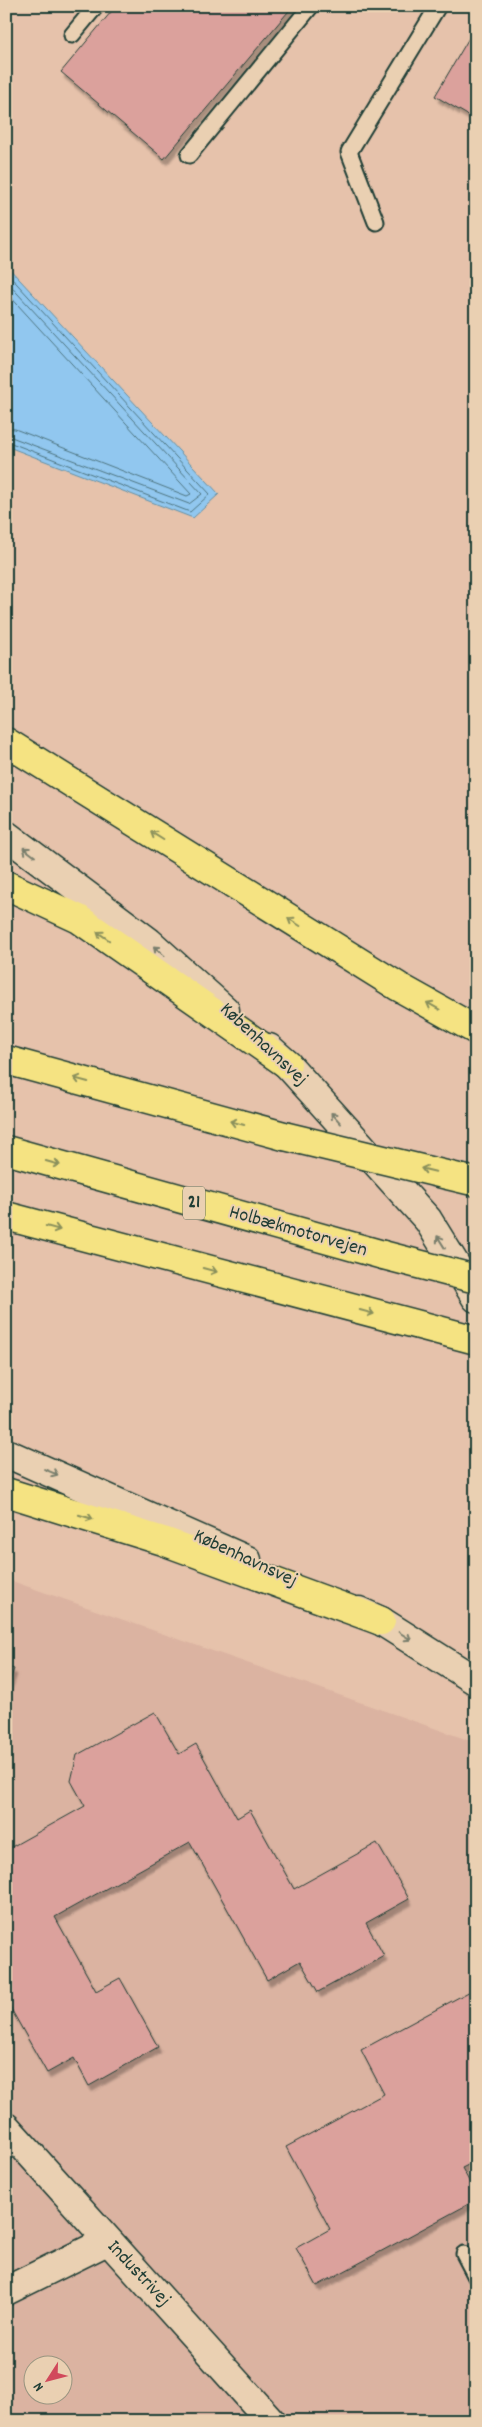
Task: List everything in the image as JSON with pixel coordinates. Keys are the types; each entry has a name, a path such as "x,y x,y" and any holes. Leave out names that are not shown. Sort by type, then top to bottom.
{"highway":[{"path":"6,742 399,987 476,1030"},
{"path":"6,885 79,919 287,1064"},
{"path":"6,1060 284,1136 476,1182"},
{"name":"Holbækmotorvejen","path":"6,1150 383,1255 476,1278"},
{"path":"6,1216 476,1340"},
{"path":"6,1492 163,1541 381,1622"}],"main road":[{"name":"Københavnsvej","path":"6,835 149,942 287,1064 428,1220 476,1298"},
{"name":"Københavnsvej","path":"6,1453 111,1498 381,1622 476,1681"},
{"name":"Industrivej","path":"6,2127 271,2421"},
{"path":"6,2291 107,2241"}],"lane":[{"path":"72,36 96,6"},
{"path":"189,155 311,6"},
{"path":"376,222 349,152 438,6"},
{"path":"464,2254 476,2277"}],"shaded area":[{"path":"6,1579 471,1741 476,1745 476,2421 6,2421"}],"water":[{"path":"6,265 219,494 193,518 6,446"}],"building":[{"path":"116,6 293,6 164,159 61,72"},
{"path":"476,26 476,120 435,96"},
{"path":"6,1666 14,1669 6,1692"},
{"path":"155,1712 179,1754 196,1744 237,1818 250,1810 294,1889 377,1843 409,1899 366,1923 384,1956 318,1992 300,1961 267,1980 190,1842 55,1917 96,1991 120,1978 158,2047 89,2086 74,2058 47,2073 6,2000 6,1850 85,1806 71,1781 77,1755"},
{"path":"476,1988 476,2161 462,2168 476,2194 476,2200 317,2286 296,2248 330,2229 286,2147 384,2094 361,2050"}]}
